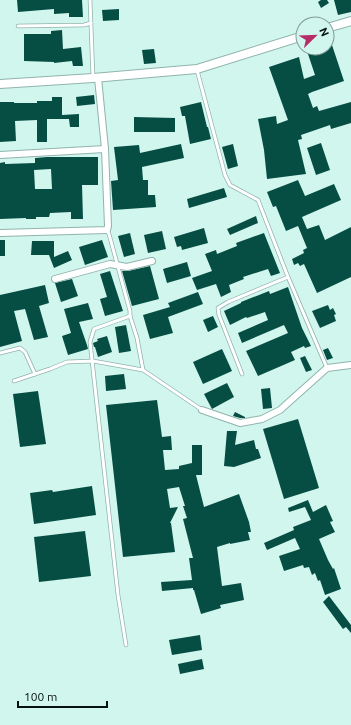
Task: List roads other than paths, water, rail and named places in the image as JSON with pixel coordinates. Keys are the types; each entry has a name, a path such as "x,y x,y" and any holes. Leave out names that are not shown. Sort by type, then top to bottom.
{"street":[{"path":"335,26 351,21"},
{"path":"0,84 96,78 197,69 295,38"},
{"path":"0,233 107,230 105,149 96,78"},
{"path":"0,155 105,149"},
{"path":"55,279 110,264 127,267 152,261"},
{"path":"202,410 240,423 262,419 280,410 327,368 351,365"}],"lane":[{"path":"90,0 96,78"},
{"path":"18,26 84,25 91,23"},
{"path":"197,69 225,175 230,185 258,200 288,277 327,368"},
{"path":"107,230 137,338 143,370"},
{"path":"242,374 218,315 218,308 228,302 288,277"},
{"path":"126,646 118,595 90,342 94,329 130,316"},
{"path":"0,354 20,348 25,352 35,374"},
{"path":"14,381 67,362 93,361 143,370 202,410"}]}
